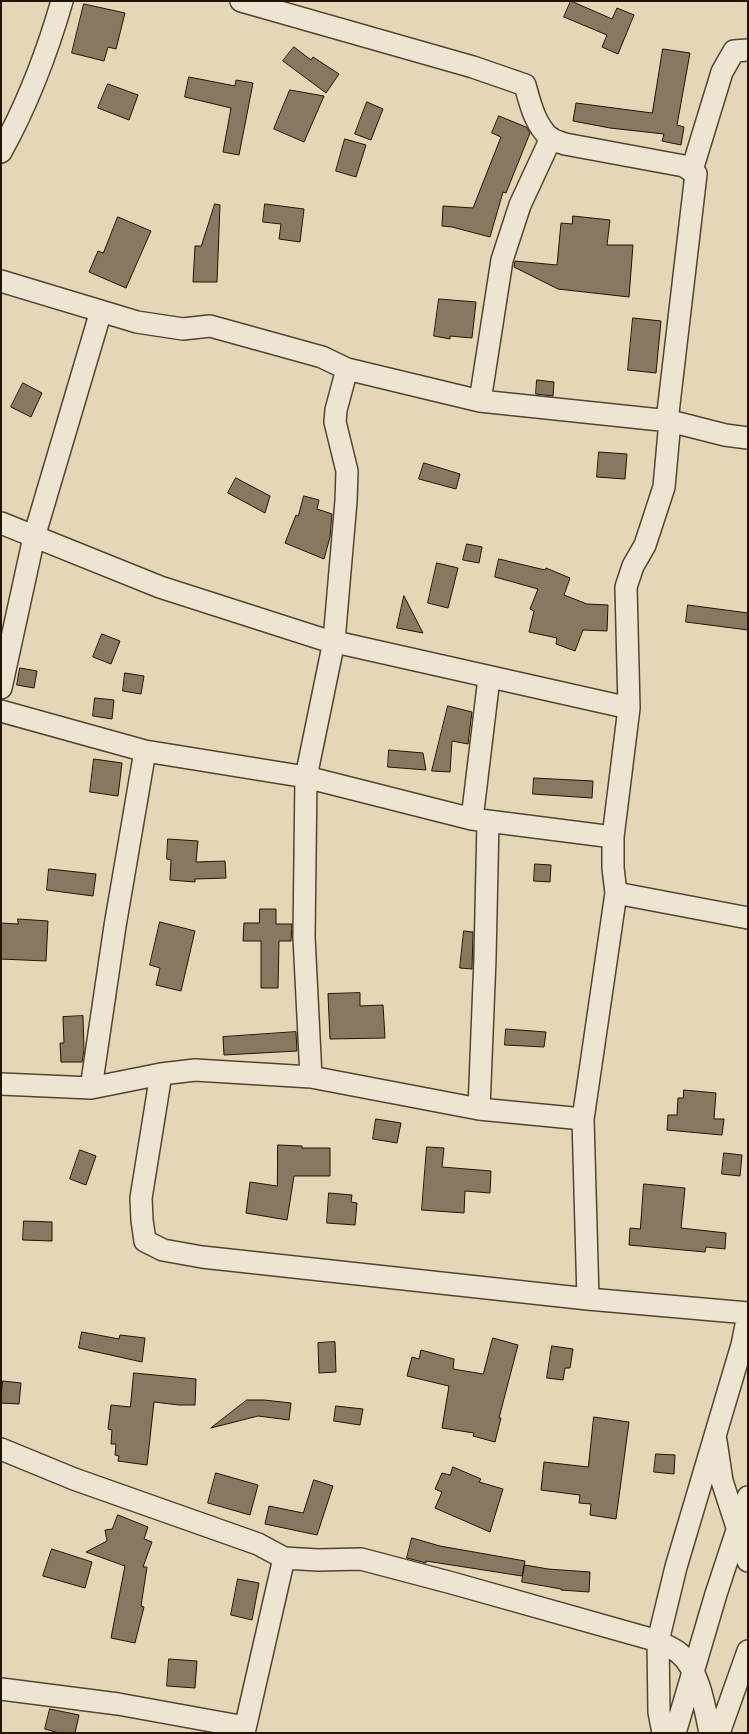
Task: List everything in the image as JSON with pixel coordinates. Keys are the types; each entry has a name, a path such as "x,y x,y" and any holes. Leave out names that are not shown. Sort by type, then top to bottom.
{"street":[{"path":"1,152 10,137 50,44 62,1"},
{"path":"242,1 473,67 525,85 531,107 541,126 551,138 565,144 684,166 696,174 667,421 670,422 664,487 645,545 633,566 626,587 629,708 613,836 613,868 616,893 583,1119 588,1298"},
{"path":"692,170 722,72 734,51 748,50"},
{"path":"480,401 502,260 520,205 551,138"},
{"path":"1,281 136,322 182,329 210,326 322,357 347,369 480,401 670,422 725,435 748,438"},
{"path":"1,688 34,537 101,311"},
{"path":"312,1076 304,937 306,777 334,641 347,471 335,422 336,410 347,369"},
{"path":"1,523 160,587 334,641 489,678 629,708"},
{"path":"479,1109 480,820 489,678"},
{"path":"1,711 145,751 306,777 480,820 613,836"},
{"path":"91,1088 115,926 145,751"},
{"path":"616,893 748,918"},
{"path":"1,1084 91,1088 161,1074 195,1070 312,1076 479,1109 583,1119"},
{"path":"161,1074 141,1198 142,1220 146,1241 163,1250 202,1257 748,1314 742,1345 676,1567 658,1641 659,1712 663,1733"},
{"path":"715,1435 722,1481 748,1562"},
{"path":"1,1449 74,1479 258,1544 284,1558 318,1560 361,1559 658,1641 679,1653 693,1671 710,1733"},
{"path":"675,1733 716,1594 748,1497"},
{"path":"1,1689 118,1704 245,1730 284,1558"},
{"path":"719,1733 748,1651"}],"building":[{"path":"571,1 612,19 617,8 634,15 618,54 602,47 607,35 564,17"},
{"path":"84,4 125,13 116,49 108,47 104,61 72,53"},
{"path":"294,47 311,60 313,57 339,74 326,93 283,61"},
{"path":"663,49 690,53 677,125 684,127 681,145 662,141 664,134 610,128 573,121 576,103 652,113"},
{"path":"189,77 235,86 236,80 253,83 239,155 223,152 231,108 185,97"},
{"path":"108,84 138,95 129,120 98,108"},
{"path":"290,90 324,96 304,142 274,129"},
{"path":"367,102 383,109 371,140 355,134"},
{"path":"499,116 526,127 530,133 506,193 503,192 490,237 442,226 443,206 473,208 501,137 492,133"},
{"path":"345,139 366,145 356,177 336,171"},
{"path":"215,204 220,205 217,282 193,282 195,246 201,246"},
{"path":"265,204 304,209 300,242 279,239 281,224 263,222"},
{"path":"573,216 610,220 607,245 633,245 629,297 558,289 514,267 515,261 557,265 561,223 572,224"},
{"path":"118,217 151,231 126,288 89,272 98,251 103,253"},
{"path":"439,299 476,302 472,338 450,336 450,339 434,336"},
{"path":"633,318 661,321 656,373 628,370"},
{"path":"537,380 554,382 553,396 536,394"},
{"path":"23,383 42,393 31,417 11,407"},
{"path":"599,452 627,454 625,479 597,477"},
{"path":"424,463 460,474 456,489 419,479"},
{"path":"236,478 270,496 265,513 228,493"},
{"path":"304,496 319,500 317,509 332,514 330,537 324,559 285,543 296,515 298,516"},
{"path":"467,544 482,547 479,563 463,560"},
{"path":"499,559 545,570 546,568 570,578 564,595 587,604 608,605 607,631 583,630 575,651 556,644 557,638 529,632 534,611 530,609 538,589 495,577"},
{"path":"437,563 458,568 448,608 428,603"},
{"path":"404,596 423,633 397,628"},
{"path":"688,605 748,613 748,630 686,622"},
{"path":"102,634 120,641 111,664 93,657"},
{"path":"20,668 37,671 34,688 17,685"},
{"path":"125,673 144,676 141,694 123,691"},
{"path":"95,698 114,700 112,719 93,716"},
{"path":"448,706 472,712 468,744 452,741 450,772 432,771"},
{"path":"389,750 423,753 426,770 388,767"},
{"path":"94,759 122,763 118,796 90,792"},
{"path":"534,778 593,781 592,798 533,794"},
{"path":"168,839 198,841 196,862 225,861 226,878 195,879 195,882 170,880 171,860 167,859"},
{"path":"535,864 551,865 550,882 534,881"},
{"path":"49,869 96,874 93,896 47,890"},
{"path":"260,909 276,909 276,924 292,924 291,941 279,941 278,988 261,988 261,941 243,941 244,923 259,923"},
{"path":"18,919 48,921 46,961 1,959 1,923 18,924"},
{"path":"160,922 195,931 181,991 156,985 160,968 150,965"},
{"path":"464,931 473,932 472,969 460,968"},
{"path":"360,993 360,1006 383,1005 385,1038 330,1039 328,994"},
{"path":"83,1016 84,1050 82,1062 61,1062 60,1043 64,1043 63,1017"},
{"path":"506,1029 546,1032 544,1047 505,1045"},
{"path":"296,1032 297,1051 224,1055 223,1037"},
{"path":"684,1090 716,1093 714,1119 724,1119 722,1135 667,1130 668,1115 677,1115 678,1098 683,1098"},
{"path":"376,1119 401,1123 397,1143 373,1139"},
{"path":"278,1145 302,1146 302,1148 330,1148 330,1176 294,1176 287,1220 246,1213 250,1182 277,1186"},
{"path":"427,1147 444,1148 442,1167 491,1171 490,1193 465,1191 464,1213 422,1210"},
{"path":"80,1150 96,1156 86,1185 70,1179"},
{"path":"724,1153 742,1155 740,1176 722,1174"},
{"path":"644,1184 685,1188 681,1228 726,1233 725,1249 706,1247 705,1252 629,1245 630,1228 640,1229"},
{"path":"329,1193 352,1195 351,1202 357,1203 355,1225 327,1223"},
{"path":"24,1221 52,1222 52,1241 23,1240"},
{"path":"82,1332 119,1339 120,1335 145,1338 142,1362 79,1348"},
{"path":"493,1338 518,1345 499,1418 501,1418 495,1442 473,1436 474,1433 442,1428 449,1386 407,1376 412,1357 419,1359 421,1350 454,1359 453,1369 483,1374"},
{"path":"335,1342 336,1372 319,1373 318,1343"},
{"path":"552,1346 573,1349 570,1368 565,1368 563,1380 547,1378"},
{"path":"134,1373 196,1379 195,1405 154,1402 147,1465 118,1461 119,1456 115,1455 116,1444 111,1444 112,1430 108,1429 111,1405 130,1407"},
{"path":"3,1381 21,1383 19,1404 1,1403"},
{"path":"247,1400 291,1403 289,1420 258,1416 211,1428"},
{"path":"336,1406 363,1409 360,1425 334,1421"},
{"path":"594,1417 629,1422 616,1519 590,1515 591,1504 579,1503 580,1495 541,1490 544,1462 588,1467"},
{"path":"656,1454 675,1455 674,1474 654,1472"},
{"path":"453,1467 481,1479 479,1482 503,1489 490,1532 435,1508 442,1492 435,1489 442,1473 450,1475"},
{"path":"216,1473 258,1485 250,1515 208,1503"},
{"path":"314,1480 333,1486 317,1535 265,1524 269,1506 303,1513"},
{"path":"118,1515 148,1527 144,1539 152,1542 143,1567 147,1567 141,1606 144,1607 135,1643 111,1638 125,1566 86,1552 107,1541 105,1530 112,1529"},
{"path":"412,1538 440,1546 525,1561 522,1576 426,1561 426,1563 407,1558"},
{"path":"52,1549 92,1562 85,1588 43,1576"},
{"path":"525,1565 548,1569 590,1572 589,1592 561,1590 522,1582"},
{"path":"238,1579 259,1583 252,1620 231,1615"},
{"path":"169,1659 197,1661 195,1688 167,1686"},
{"path":"50,1709 79,1715 75,1733 59,1733 45,1729"}]}
